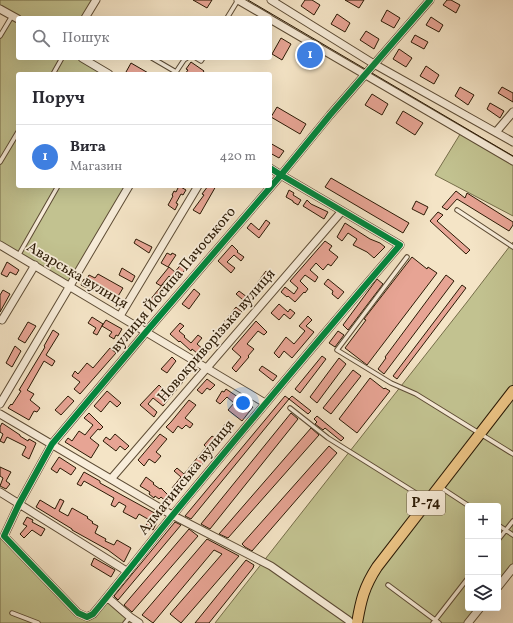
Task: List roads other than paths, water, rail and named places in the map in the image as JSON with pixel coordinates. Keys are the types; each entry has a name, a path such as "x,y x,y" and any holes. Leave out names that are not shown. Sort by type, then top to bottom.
{"main road":[{"name":"Р-74","path":"357,623 362,595 368,581 377,567 513,391"}],"street":[{"path":"87,16 96,0"},
{"path":"238,0 266,16"},
{"path":"271,0 374,64 513,142"},
{"name":"вулиця Йосипа Пачоського","path":"272,185 365,74 430,0"},
{"path":"0,9 15,18"},
{"path":"272,19 513,161"},
{"path":"85,60 106,72"},
{"path":"496,132 513,112"},
{"path":"272,169 342,211"},
{"path":"0,404 128,188"},
{"path":"120,316 197,188"},
{"name":"вулиця Йосипа Пачоського","path":"87,617 78,613 4,536 19,504 52,444 269,188"},
{"name":"Алматинська вулиця","path":"87,617 93,614 172,515 265,403 400,245 342,211"},
{"name":"Новокриворізька вулиця","path":"111,479 342,211"},
{"name":"Аварська вулиця","path":"0,245 265,403"},
{"path":"2,320 35,265"},
{"path":"0,414 172,515 272,566 351,623"},
{"path":"0,492 128,572"},
{"path":"501,583 513,568"},
{"path":"107,597 127,620 139,623"},
{"path":"468,623 478,611"}],"lane":[{"path":"228,16 238,0"},
{"path":"0,36 15,18"},
{"path":"54,72 61,60"},
{"path":"155,60 176,72 184,60"},
{"path":"0,162 16,135"},
{"path":"18,256 57,188"},
{"path":"457,210 513,247"},
{"path":"407,257 337,350 390,383 416,394 513,454"},
{"path":"290,408 328,438 428,500"},
{"path":"439,486 465,503"},
{"path":"499,539 513,521"},
{"path":"501,527 513,534"},
{"path":"434,621 465,582"},
{"path":"388,585 434,621 439,623"},
{"path":"12,613 38,623"}],"tram line":[{"path":"248,0 513,156"}],"place":[{"name":"Вита","path":"310,55"}]}
